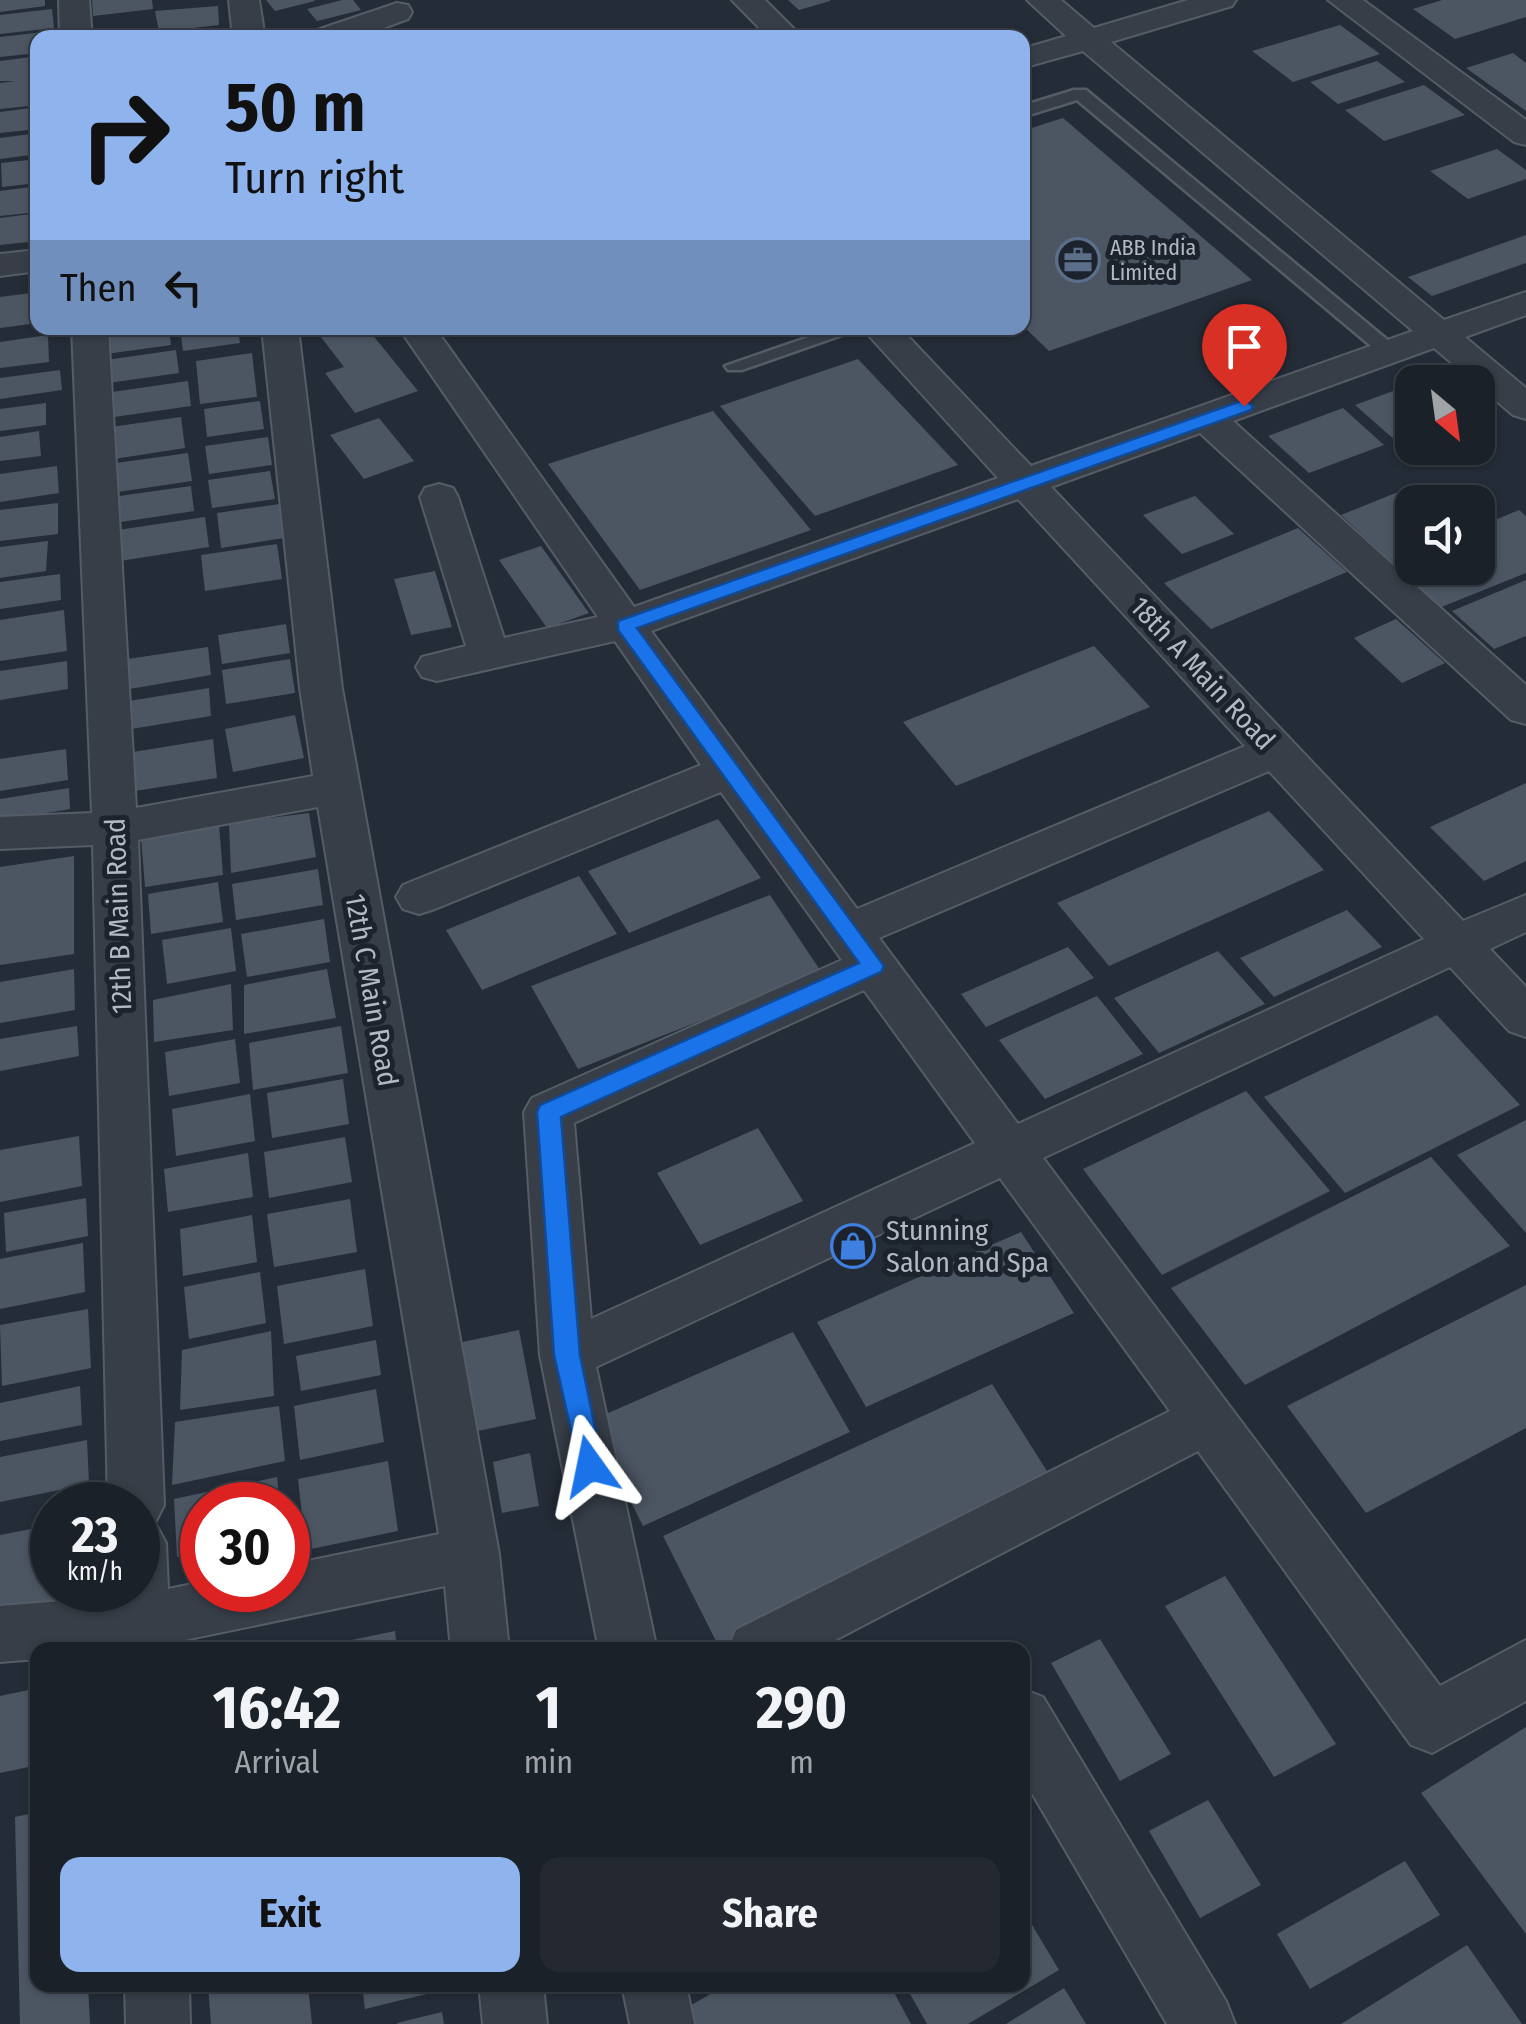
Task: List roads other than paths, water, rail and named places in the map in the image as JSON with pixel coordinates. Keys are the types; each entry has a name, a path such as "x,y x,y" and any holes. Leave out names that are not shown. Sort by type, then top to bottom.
{"street":[{"path":"74,0 76,30"},
{"path":"244,0 248,30"},
{"path":"747,0 779,30"},
{"path":"1042,0 1526,406"},
{"path":"1030,57 1221,0"},
{"path":"1343,0 1526,136"},
{"path":"342,30 391,6 413,30"},
{"path":"0,266 30,261"},
{"path":"437,667 625,625 1208,420 1526,303"},
{"name":"12th B Main Road","path":"90,335 116,828 135,1482"},
{"name":"12th C Main Road","path":"281,335 321,688 471,1554 479,1642"},
{"path":"422,335 729,771 1432,1724 1526,1668"},
{"name":"18th A Main Road","path":"886,335 1526,1018"},
{"path":"1208,420 1526,710"},
{"path":"439,497 489,655"},
{"path":"626,1642 567,1355 548,1112 861,949 1276,750"},
{"path":"418,897 729,771"},
{"path":"0,833 116,828 337,788"},
{"path":"567,1355 1526,912"},
{"path":"773,1642 1208,1419"},
{"path":"0,1634 141,1636 471,1554"},
{"path":"1030,1732 1202,2024"},
{"path":"156,1992 158,2024"},
{"path":"512,1992 515,2024"},
{"path":"655,1992 662,2024"}],"lane":[{"path":"1030,110 1080,94 1390,352"},
{"path":"736,366 832,335"}],"place":[{"name":"ABB India Limited","path":"1078,260"},
{"name":"Stunning Salon and Spa","path":"853,1246"}]}
